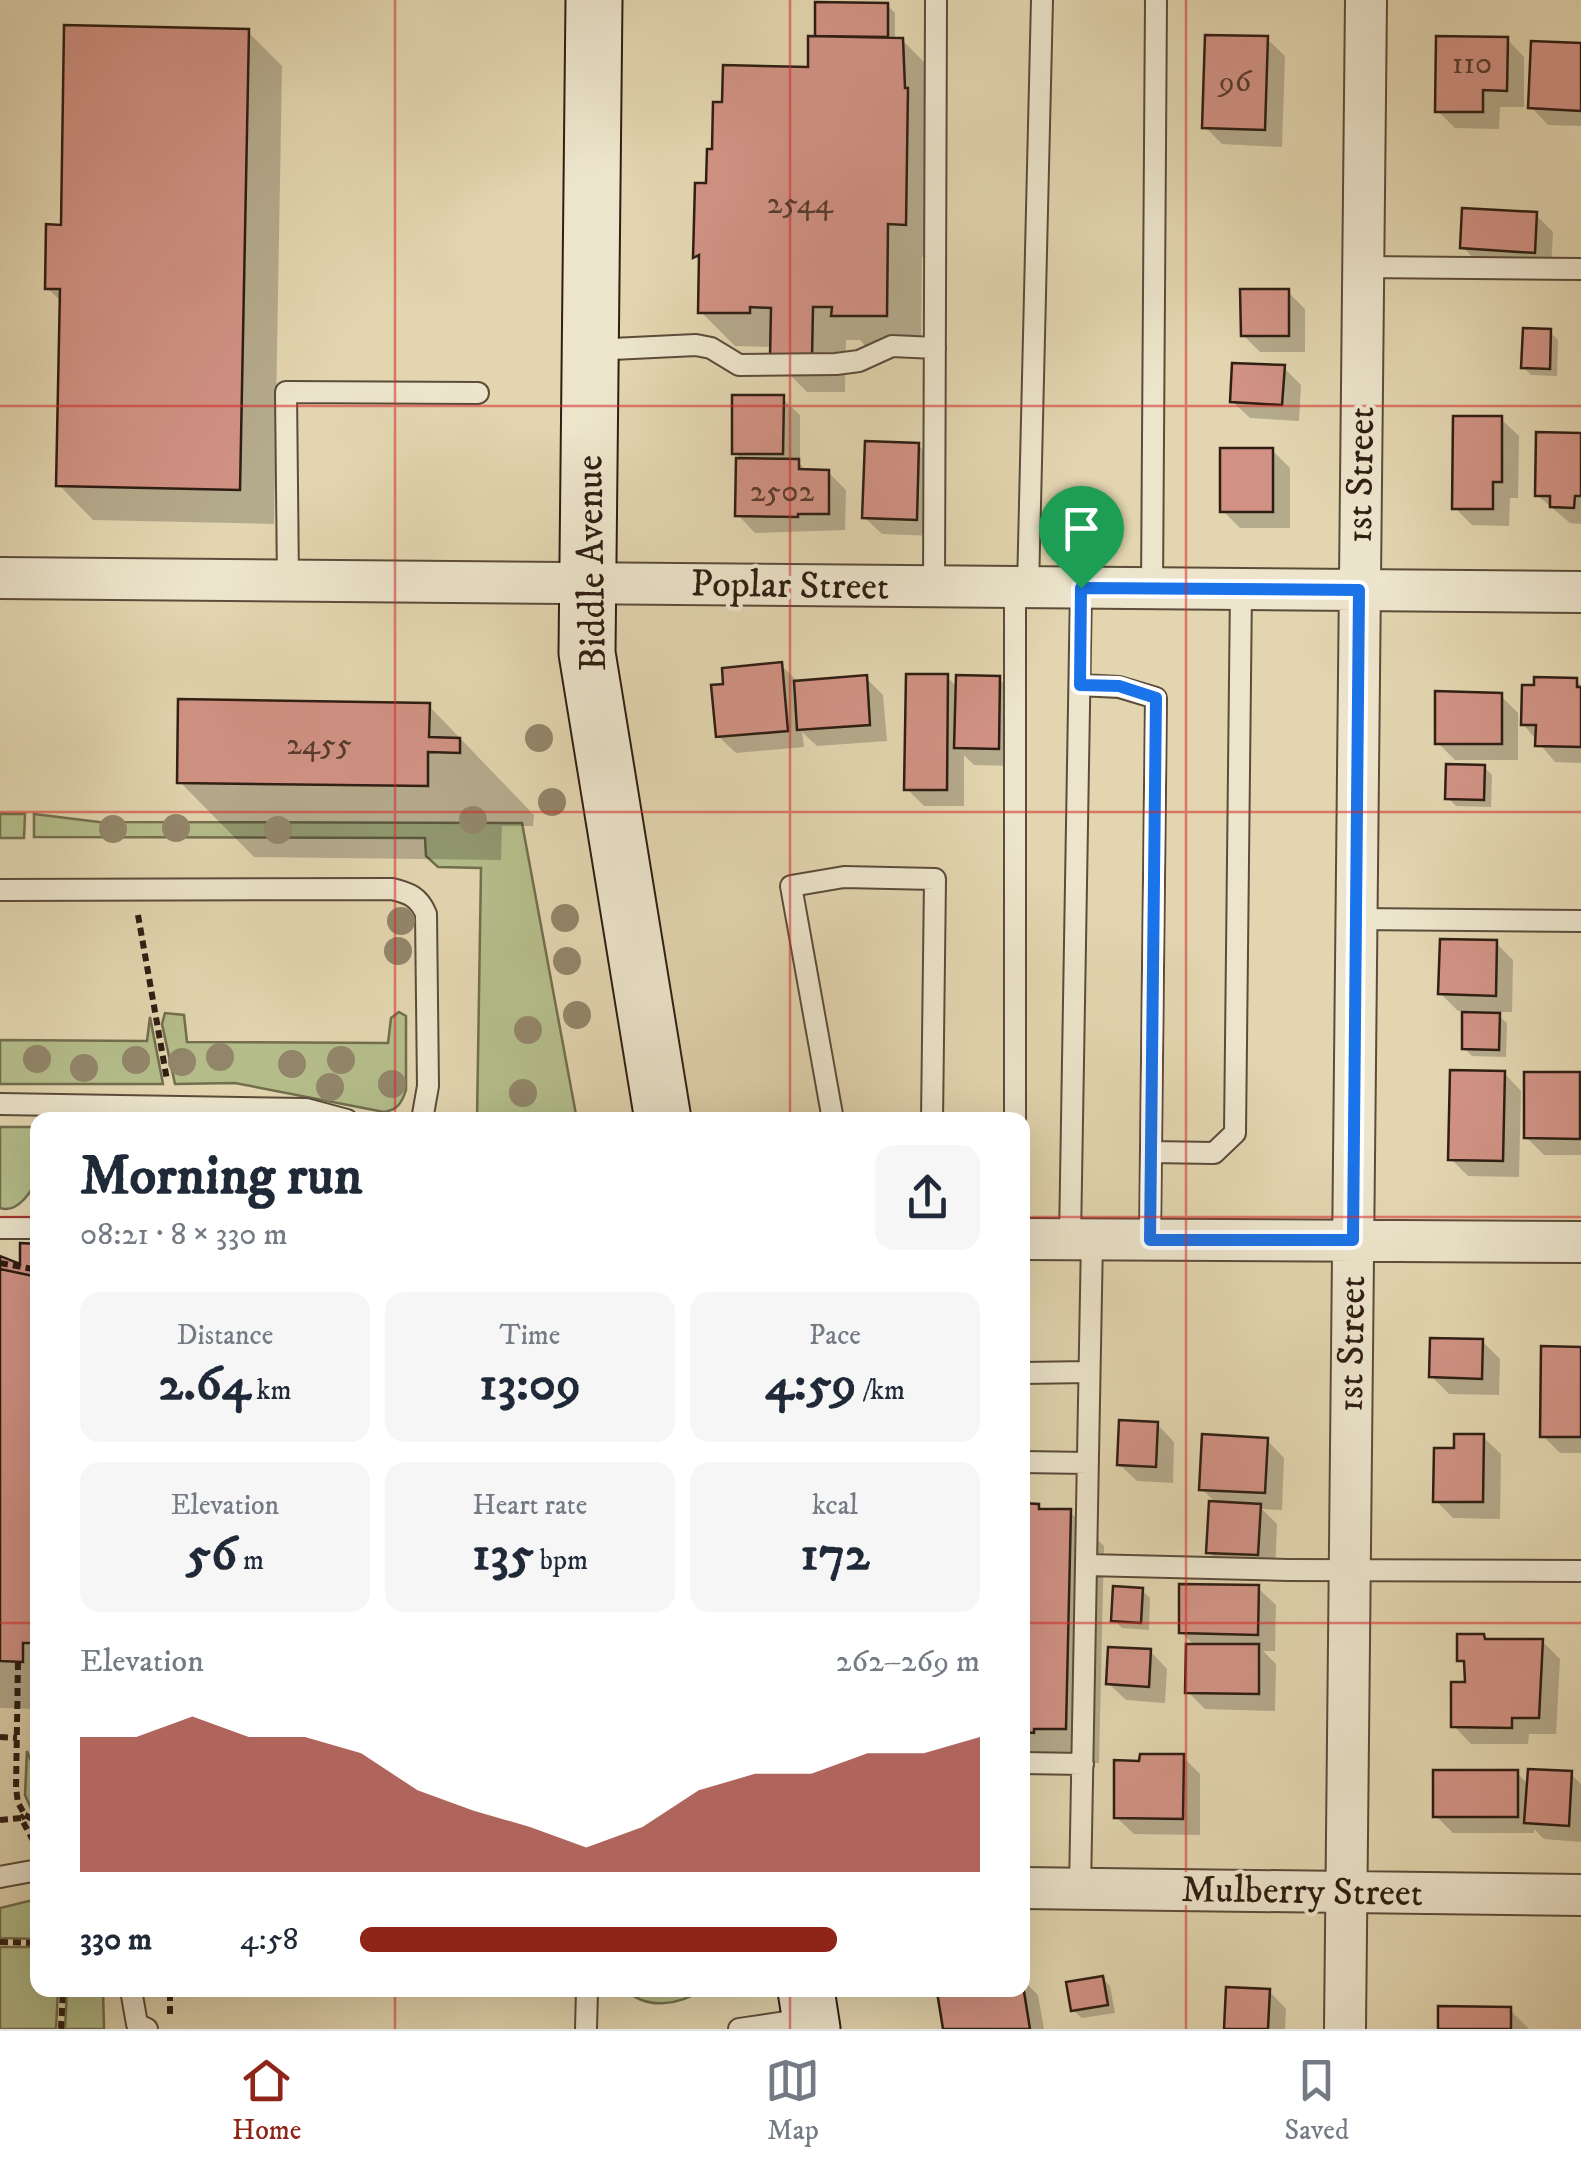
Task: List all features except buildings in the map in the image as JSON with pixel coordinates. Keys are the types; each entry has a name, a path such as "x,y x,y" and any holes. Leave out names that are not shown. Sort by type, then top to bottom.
{"main road":[{"name":"Biddle Avenue","path":"594,0 588,653 662,1112"}],"street":[{"name":"1st Street","path":"1344,2029 1366,0"},
{"name":"Poplar Street","path":"0,578 1581,592"},
{"path":"1030,1239 1581,1242"},
{"name":"Mulberry Street","path":"1030,1888 1581,1895"}],"lane":[{"path":"934,587 936,0"},
{"path":"1015,1112 1022,588 1042,0"},
{"path":"1152,588 1156,0"},
{"path":"1363,267 1581,270"},
{"path":"590,350 696,345 711,348 739,365 836,364 860,361 892,346 935,348"},
{"path":"288,581 286,392 478,392"},
{"path":"1080,1889 1089,1372 1072,1137 1081,588"},
{"path":"1151,1152 1214,1152 1235,1133 1241,589"},
{"path":"1080,685 1119,686 1156,698 1150,1240"},
{"path":"832,1112 792,886 844,878 935,879 932,1112"},
{"path":"0,890 392,889 408,893 421,901 426,914 428,1086 423,1112"},
{"path":"1356,919 1581,921"},
{"path":"0,1104 317,1112"},
{"path":"210,1108 221,1112"},
{"path":"0,1228 30,1228"},
{"path":"1030,1373 1089,1372"},
{"path":"1030,1462 1088,1463"},
{"path":"1087,1565 1581,1572"},
{"path":"1030,1763 1083,1764"},
{"path":"0,1877 30,1871"},
{"path":"132,1997 137,2024 147,2029"},
{"path":"586,2029 587,1997"},
{"path":"739,2029 809,2012"}],"path":[{"path":"133,890 173,1108"},
{"path":"0,1263 30,1269"},
{"path":"18,1662 18,1803 30,1832"},
{"path":"0,1738 17,1738"},
{"path":"0,1820 30,1819"},
{"path":"0,1942 30,1943"},
{"path":"61,2029 62,1997"}],"green space":[{"path":"0,814 25,814 24,838 0,838"},
{"path":"34,814 99,822 522,823 576,1112 477,1112 481,868 438,867 426,856 425,838 34,837"},
{"path":"399,1012 406,1016 406,1090 398,1105 384,1112 235,1083 175,1084 162,1024 165,1013 184,1015 187,1042 388,1043 391,1018"},
{"path":"150,1017 163,1084 0,1084 0,1040 147,1041"},
{"path":"0,1127 30,1127 30,1191 13,1208 0,1208"},
{"path":"27,1751 30,1806 25,1795"},
{"path":"30,1901 30,1939 0,1938 0,1908"},
{"path":"0,1947 30,1947 30,1997 58,1997 56,2029 0,2029"},
{"path":"67,1997 103,1997 104,2029 65,2029"},
{"path":"635,1997 688,1997 664,2003"}],"route":[{"path":"1081,588 1359,590 1353,1240 1150,1240 1156,698 1119,686 1080,685 1081,588"}]}
